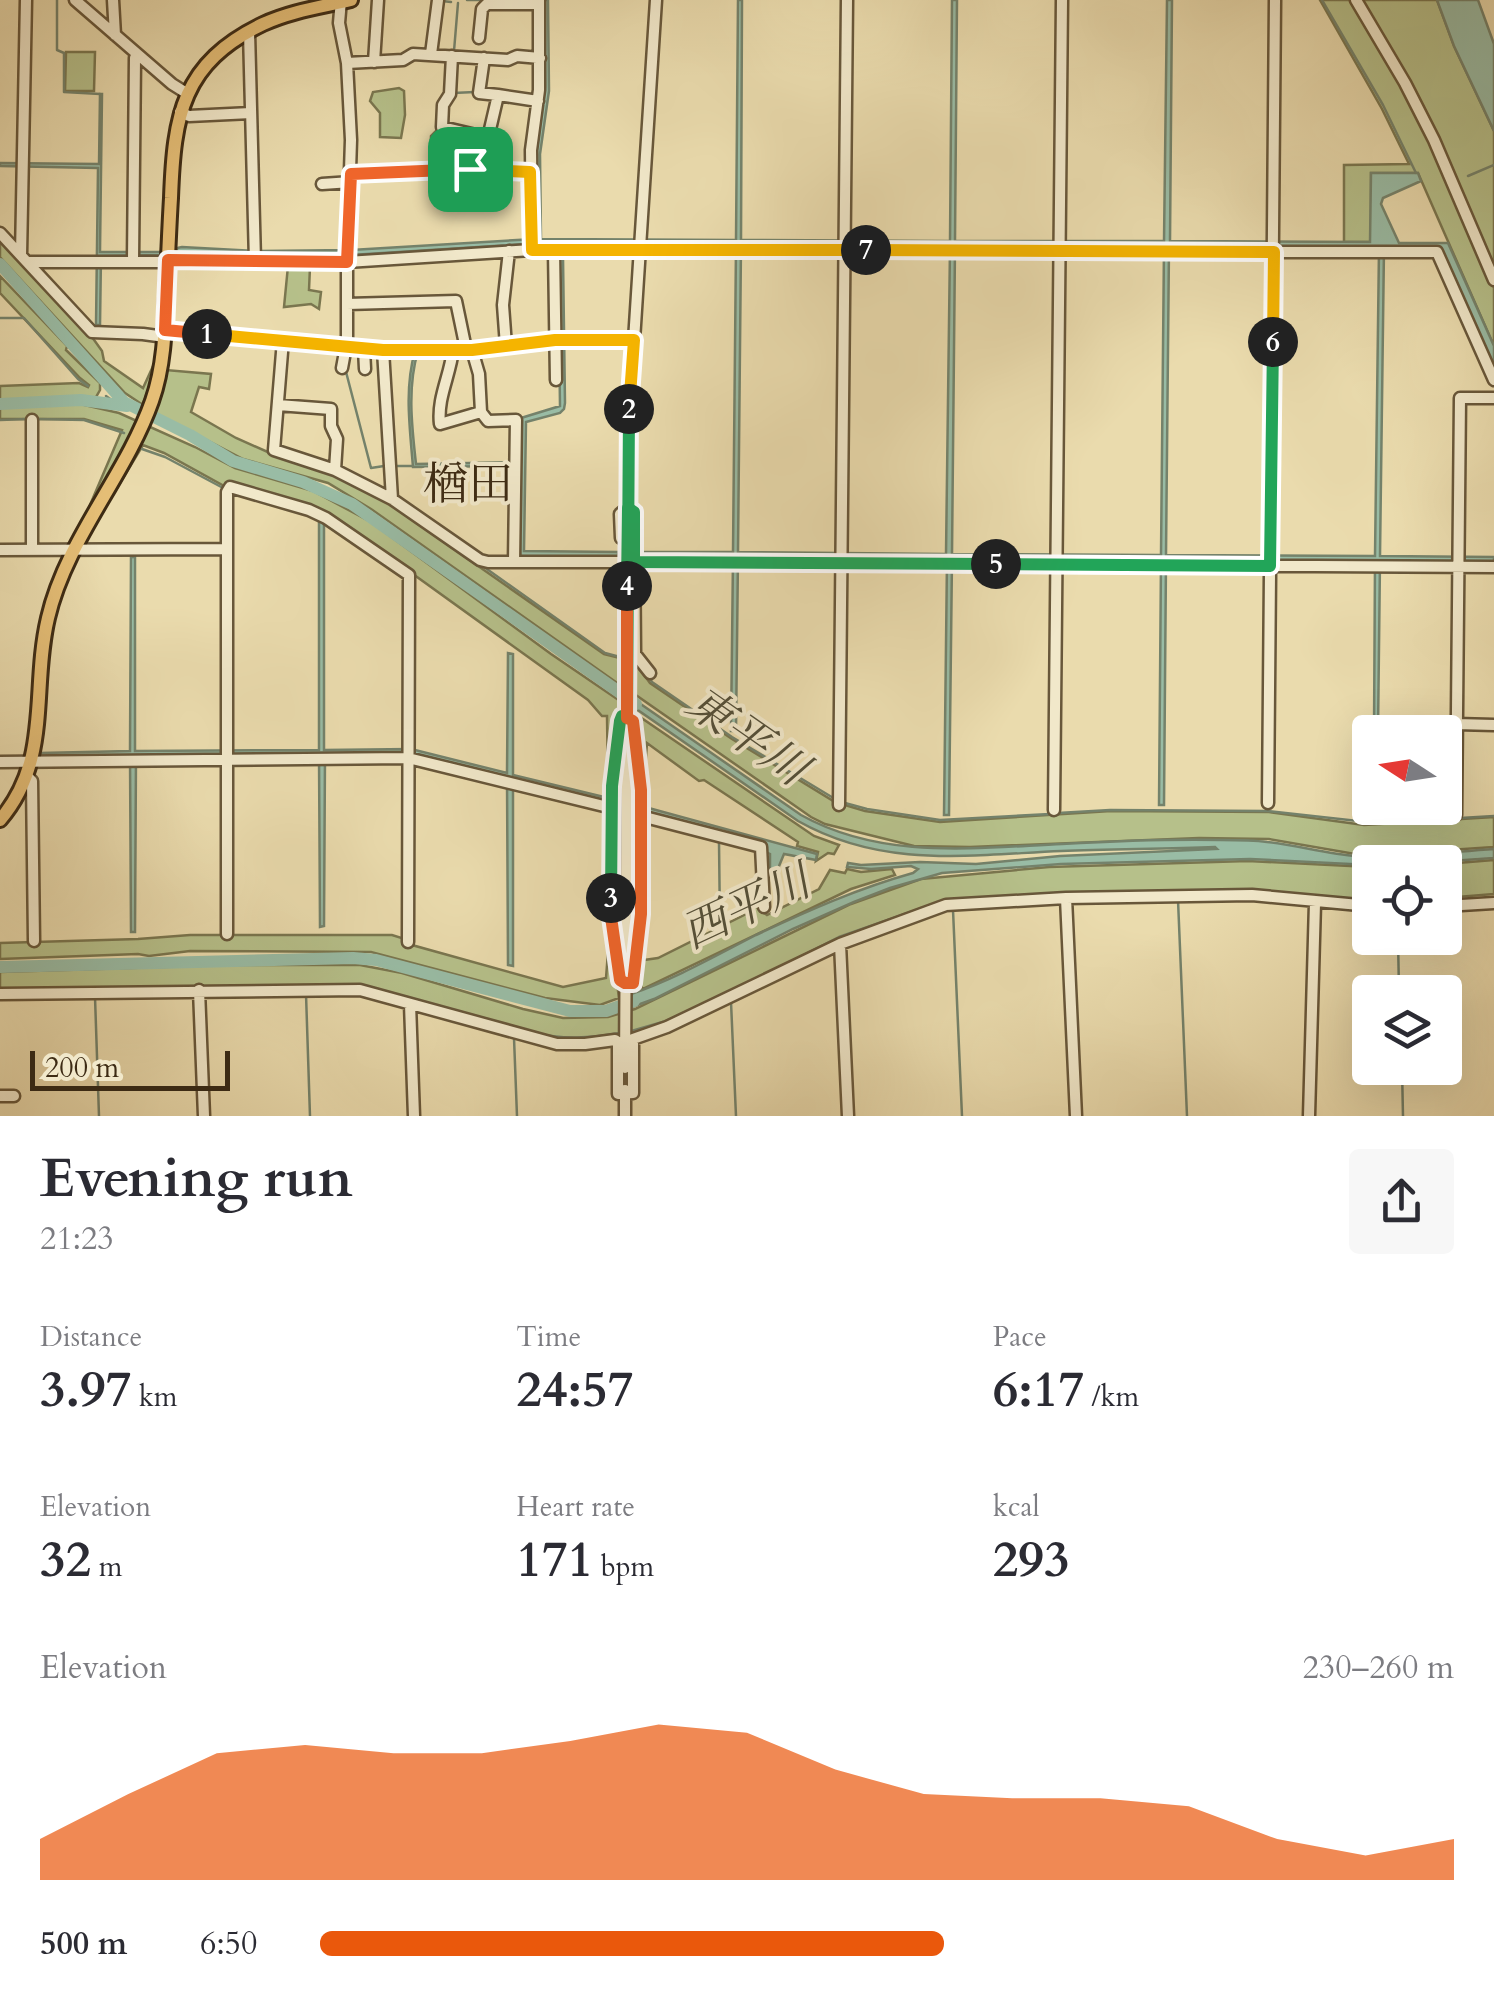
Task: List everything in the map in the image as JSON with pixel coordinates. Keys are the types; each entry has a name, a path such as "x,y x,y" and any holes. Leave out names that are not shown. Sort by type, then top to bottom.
{"main road":[{"path":"0,820 10,808 32,761 43,646 54,595 152,402 165,334 172,152 180,112 212,59 238,37 290,14 344,1"}],"street":[{"path":"25,259 26,0"},
{"path":"75,0 188,94"},
{"path":"113,0 115,35"},
{"path":"374,62 378,0"},
{"path":"431,54 438,0"},
{"path":"624,1116 629,418 656,0"},
{"path":"839,805 848,0"},
{"path":"1054,810 1062,0"},
{"path":"1268,804 1275,0"},
{"path":"1356,0 1406,83 1494,280"},
{"path":"342,368 347,341 351,178 348,63 340,33 344,1"},
{"path":"480,38 482,9 487,4 539,2 538,101 530,150 532,245"},
{"path":"249,32 255,256"},
{"path":"133,256 137,54"},
{"path":"348,63 403,60 413,54 508,60 517,56 540,58"},
{"path":"453,57 442,127 488,138 498,95"},
{"path":"484,58 480,90 538,101"},
{"path":"180,112 189,116 251,113"},
{"path":"470,169 476,135"},
{"path":"322,184 351,178 470,169 530,172"},
{"path":"0,234 92,332 283,340 383,350 469,350 559,340 634,340"},
{"path":"25,259 99,261 133,256 168,260 509,252 532,245 554,250 739,250 845,244 952,250 1059,245 1167,251 1274,246 1437,252 1494,380"},
{"path":"554,250 559,340 556,380"},
{"path":"506,346 502,305 509,252"},
{"path":"348,304 456,301 478,374 481,412 488,421 516,420 514,562"},
{"path":"283,340 274,450 334,470 392,499 480,560 621,562"},
{"path":"364,349 365,369"},
{"path":"383,350 392,499"},
{"path":"453,350 439,421 443,425 481,412"},
{"path":"1456,715 1460,398 1494,398"},
{"path":"278,405 331,409 337,439 334,470"},
{"path":"32,420 32,550"},
{"path":"228,934 227,492 232,487 326,518 409,576 408,942"},
{"path":"620,654 620,514 628,508"},
{"path":"628,508 634,512 635,654 650,672"},
{"path":"0,550 227,549"},
{"path":"634,562 842,558 949,564 1056,559 1164,565 1270,560 1378,566 1458,562 1494,567"},
{"path":"622,716 633,721 641,790 641,914 633,983 620,980 611,917 612,808 622,716"},
{"path":"1462,724 1494,724"},
{"path":"0,762 228,754 322,758 408,752 612,808"},
{"path":"27,776 32,781 34,941"},
{"path":"641,816 760,847 764,907"},
{"path":"0,994 360,990 558,1044 615,1040 618,1094 633,1094 633,1039 840,944 946,905 1066,898 1252,895 1352,905"},
{"path":"1066,898 1076,1116"},
{"path":"1309,1116 1316,902"},
{"path":"1462,905 1494,904"},
{"path":"840,944 848,1116"},
{"path":"199,990 204,1116"},
{"path":"410,1004 414,1116"},
{"path":"0,1096 14,1096"}],"shaded area":[{"path":"544,0 548,0 549,91 540,154 541,239 736,240 738,0 742,0 741,240 950,241 952,0 957,0 955,241 1164,241 1167,0 1172,0 1170,241 1370,242 1371,173 1418,173 1421,181 1383,198 1381,204 1399,243 1448,243 1494,346 1494,367 1441,248 1384,248 1380,556 1494,557 1494,562 1380,561 1378,715 1374,715 1375,561 1166,560 1164,805 1159,805 1161,560 952,559 949,815 944,815 947,559 738,557 736,731 731,731 733,558 638,557 638,552 733,552 736,246 527,244 351,255 177,253 177,248 182,247 351,250 535,239 536,151 545,87","holes":["741,246 950,247 946,554 738,552","955,247 1164,247 1161,555 952,554","1169,247 1379,248 1375,556 1166,555"]},
{"path":"1320,0 1437,0 1494,131 1494,346 1418,173 1371,173 1371,242 1344,242 1344,165 1409,164"},
{"path":"1437,0 1478,0 1494,44 1494,131 1454,46"},
{"path":"66,52 95,52 94,91 65,91"},
{"path":"399,88 404,91 405,115 401,138 380,137 380,113 370,101 373,92"},
{"path":"100,94 100,252 163,255 101,256 100,325 96,325 98,168 0,163 99,164"},
{"path":"439,128 472,138 466,165 430,166 431,136"},
{"path":"0,240 92,337 104,361 143,388 154,364 144,401 154,407 166,370 211,374 209,389 199,387 191,412 270,453 332,471 388,503 604,654 620,658 620,685 371,509 328,483 243,459 125,393 0,257"},
{"path":"558,257 563,257 565,403 560,413 526,422 524,551 618,552 618,557 520,557 520,466 413,467 409,394 415,351 411,408 416,464 521,462 521,418 560,406"},
{"path":"288,266 310,267 309,290 321,292 319,309 311,304 284,307"},
{"path":"0,276 100,383 96,397 0,401 0,386 89,385 0,293"},
{"path":"76,403 119,413 235,468 313,491 371,522 620,701 617,712 622,731 637,727 640,717 814,836 839,845 834,854 828,853 816,861 818,852 797,846 798,842 704,780 699,781 647,743 644,960 658,958 748,913 754,905 767,915 819,889 830,870 845,873 847,869 892,869 895,875 851,889 643,989 636,979 616,976 619,998 600,1005 545,998 371,952 190,951 149,956 0,959 0,943 190,935 392,935 412,945 563,987 606,978 610,926 607,716 349,528 311,508 226,487 143,445 94,526 137,424 84,519 122,430 84,419 0,419 0,407"},
{"path":"319,521 324,521 324,750 411,749 507,773 508,653 513,654 513,775 608,798 607,803 513,780 513,966 508,965 507,778 412,754 325,755 324,926 320,927 319,755 136,756 135,932 131,932 130,757 39,757 40,753 130,751 131,557 135,557 135,751 319,750"},
{"path":"633,659 650,683 732,739 835,802 865,811 940,822 1111,811 1269,812 1352,825 1462,825 1462,819 1494,817 1494,847 1352,845 1352,853 1269,839 1199,838 914,846 811,817 633,693"},
{"path":"632,698 801,815 863,839 929,848 1244,840 1352,855 1352,864 1250,859 1061,864 942,873 854,902 632,1007 631,994 814,909 918,869 847,867 848,863 976,864 1217,849 927,856 862,846 798,821 632,706"},
{"path":"645,807 817,854 816,860 784,854 777,871 770,869 766,845 645,812"},
{"path":"1494,849 1494,858 1462,860 1462,851"},
{"path":"1494,860 1494,894 1462,897 1462,863"},
{"path":"1248,861 1352,866 1352,902 1252,893 945,902 667,1025 585,1040 557,1041 366,987 0,991 0,972 360,965 563,1018 608,1017 635,1009 851,904 921,879 1049,867"}],"waterway":[{"path":"57,0 57,50 64,53 64,92 100,94"},
{"path":"467,0 485,0"},
{"path":"1322,0 1383,105 1416,173"},
{"path":"442,1 451,2"},
{"path":"454,51 458,3"},
{"path":"453,93 475,92"},
{"path":"1468,176 1494,165"},
{"name":"東平川","path":"0,264 124,402 233,461 303,482 352,504 636,704"},
{"path":"0,318 24,318 88,386"},
{"path":"345,368 371,468 384,466"},
{"path":"106,396 117,404"},
{"path":"0,404 81,400 127,406"},
{"path":"0,420 28,419"},
{"path":"36,419 84,420 124,433"},
{"path":"142,449 225,489"},
{"path":"394,466 413,466"},
{"path":"79,555 133,557"},
{"path":"484,567 605,653 620,657"},
{"path":"647,675 732,737 835,799"},
{"path":"845,803 940,820 1050,814"},
{"path":"1058,813 1268,811 1376,823 1494,816"},
{"path":"719,842 720,926"},
{"path":"1071,893 1257,891"},
{"path":"752,981 839,937 945,900 1058,893"},
{"path":"1178,900 1187,1116"},
{"path":"953,910 962,1116"},
{"path":"1398,955 1399,975"},
{"name":"西平川","path":"0,967 353,958 376,960 570,1011 606,1011 634,1001"},
{"path":"306,994 310,1116"},
{"path":"95,997 99,1116"},
{"path":"628,1032 666,1021 718,997"},
{"path":"731,1002 736,1116"},
{"path":"534,1033 577,1038 620,1033"},
{"path":"514,1038 517,1116"},
{"path":"1402,1085 1403,1116"}],"district":[{"name":"楢田","path":"468,484"}],"route":[{"path":"470,169 351,174 347,262 168,260 165,330 383,350 472,350 555,340 634,340 629,418 628,508 627,718 622,716 620,721 612,786 611,917 620,980 625,983 633,983 641,914 641,790 633,721 627,718 627,594 628,508 634,512 634,562 1270,566 1274,252 532,250 530,172 470,169"}]}
